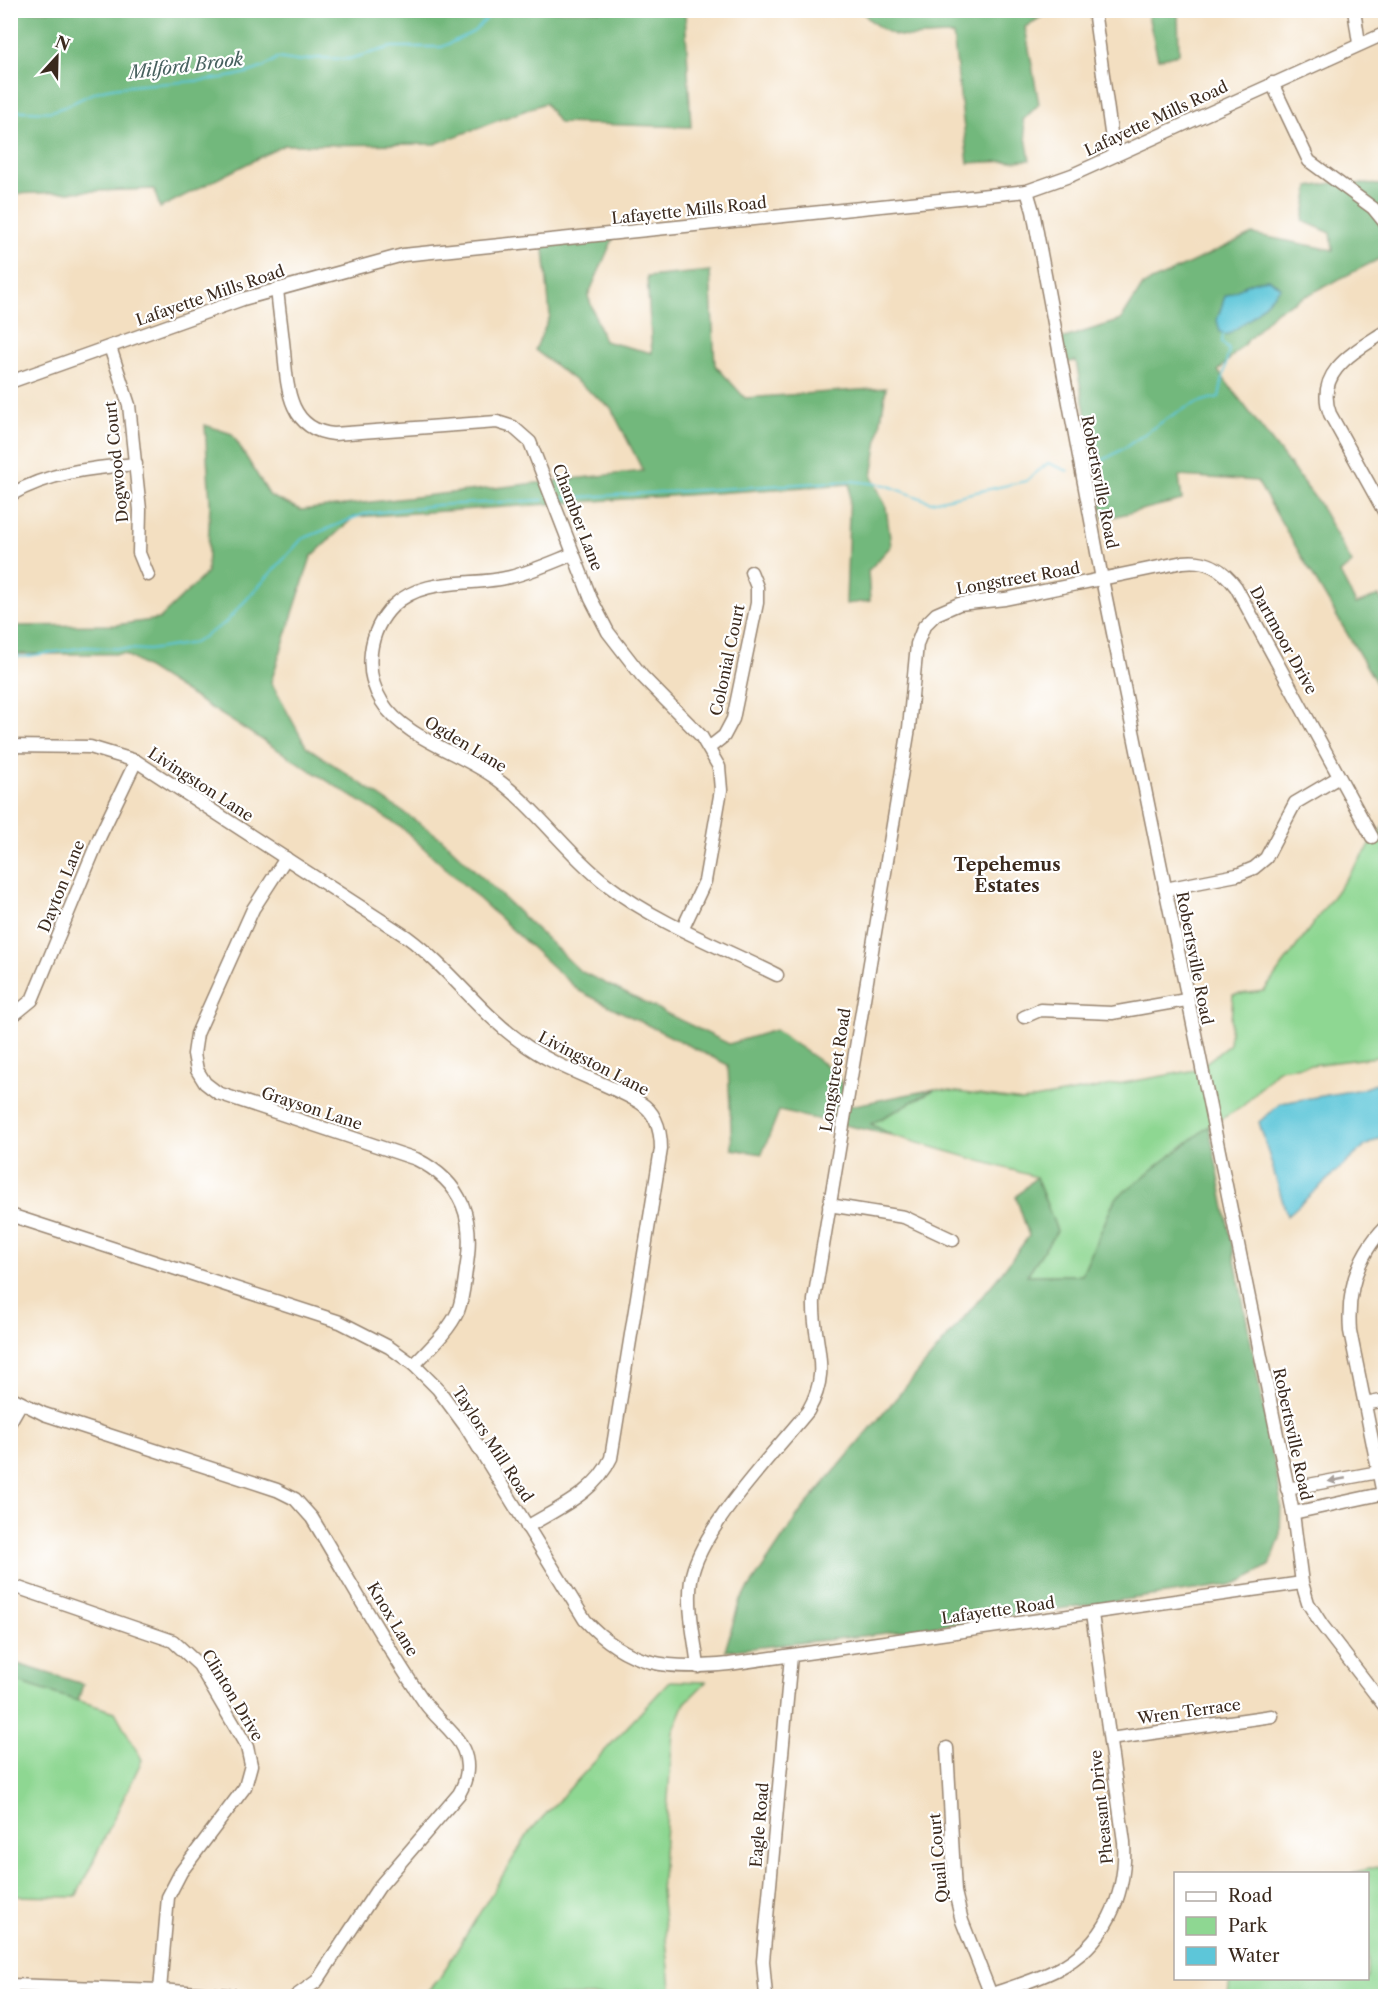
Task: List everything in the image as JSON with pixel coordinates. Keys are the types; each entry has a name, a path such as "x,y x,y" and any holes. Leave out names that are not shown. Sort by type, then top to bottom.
{"street":[{"path":"1094,10 1114,154"},
{"path":"1354,10 1359,43"},
{"name":"Lafayette Mills Road","path":"10,382 243,298 403,255 1027,191 1072,175 1359,43 1386,33"},
{"path":"1272,83 1309,161 1373,208 1386,224"},
{"name":"Robertsville Road","path":"1027,191 1033,211 1102,579 1186,1000 1229,1197 1293,1513 1302,1583 1308,1603 1318,1618 1386,1708"},
{"name":"Chamber Lane","path":"277,289 289,396 304,422 321,432 334,434 489,422 513,427 523,434 534,448 598,614 622,652 710,747 719,767 721,790 705,881 683,928"},
{"path":"1386,331 1336,368 1328,383 1326,400 1330,414 1386,515"},
{"name":"Dogwood Court","path":"110,347 129,405 140,510 139,553 148,575"},
{"path":"10,495 38,481 62,473 136,464"},
{"name":"Ogden Lane","path":"573,554 511,577 432,586 403,598 386,615 373,639 370,658 373,682 383,705 400,722 494,778 520,799 608,886 640,906 777,975"},
{"name":"Dartmoor Drive","path":"1102,579 1191,561 1210,564 1220,570 1236,586 1372,837"},
{"name":"Colonial Court","path":"710,747 724,736 734,715 757,603 757,587 751,572"},
{"name":"Longstreet Road","path":"698,1667 690,1592 700,1551 715,1526 808,1411 819,1389 822,1360 814,1322 814,1300 909,728 919,636 928,622 950,607 1005,599 1102,579"},
{"name":"Livingston Lane","path":"10,746 83,746 136,761 424,950 520,1042 552,1062 644,1105 655,1118 661,1149 611,1458 602,1475 589,1489 527,1527"},
{"name":"Dayton Lane","path":"10,1018 26,1008 38,986 100,836 136,761"},
{"path":"1165,889 1237,875 1254,868 1266,858 1295,803 1339,777"},
{"name":"Grayson Lane","path":"286,858 246,922 197,1034 194,1061 200,1076 218,1093 416,1159 437,1171 454,1189 465,1210 470,1232 462,1299 451,1322 414,1365"},
{"path":"1024,1017 1040,1010 1080,1014 1112,1013 1186,1000"},
{"path":"829,1205 904,1217 953,1240"},
{"name":"Taylors Mill Road","path":"10,1215 340,1322 371,1336 414,1365 456,1411 573,1602 602,1637 623,1652 649,1663 672,1668 698,1667"},
{"path":"1293,1513 1384,1494 1382,1471 1350,1331 1350,1294 1362,1257 1386,1226"},
{"path":"10,1422 16,1400"},
{"name":"Knox Lane","path":"16,1400 44,1414 277,1490 295,1499 312,1518 426,1704 456,1736 464,1749 467,1765 466,1778 459,1794 379,1887 317,1981 296,1996"},
{"path":"1365,1404 1386,1400"},
{"path":"1287,1489 1382,1471"},
{"name":"Lafayette Road","path":"698,1667 1302,1583"},
{"name":"Clinton Drive","path":"10,1585 161,1635 181,1646 199,1665 247,1747 251,1765 245,1787 181,1872 168,1897 163,1927 160,1990"},
{"name":"Pheasant Drive","path":"989,1996 1055,1971 1073,1960 1089,1946 1111,1916 1122,1885 1125,1859 1092,1614"},
{"name":"Eagle Road","path":"766,1996 763,1961 790,1656"},
{"name":"Wren Terrace","path":"1110,1739 1272,1716"},
{"name":"Quail Court","path":"947,1748 956,1899 989,1996"},
{"path":"10,1985 160,1990 238,1996"}],"green space":[{"path":"10,11 685,11 691,127 559,123 545,103 435,144 284,145 160,208 154,189 11,194"},
{"path":"861,11 1051,11 1025,27 1039,104 1023,120 1030,160 968,163 953,35 914,37 893,34 883,30"},
{"path":"1147,11 1178,11 1179,54 1158,59"},
{"path":"1333,183 1385,185 1385,256 1276,311 1218,371 1318,502 1352,563 1340,573 1356,604 1379,596 1385,604 1385,698 1257,481 1179,476 1182,500 1104,519 1076,361 1063,363 1058,340 1121,320 1143,285 1252,234 1333,250 1331,233 1303,221 1309,187"},
{"path":"615,234 588,296 604,341 652,353 647,277 710,271 715,365 745,398 886,388 872,477 886,507 891,546 868,571 870,601 846,604 850,484 354,517 311,557 271,682 306,746 441,838 580,971 729,1044 775,1030 837,1073 850,1106 935,1089 871,1124 891,1135 779,1111 762,1154 732,1149 728,1065 579,991 401,827 125,654 11,654 10,626 116,625 159,619 207,573 210,502 205,425 232,434 270,496 301,510 643,471 611,408 535,350 550,316 543,238"},
{"path":"1385,825 1385,1056 1278,1069 1242,1107 1209,1126 1115,1199 1082,1275 1027,1275 1057,1231 1036,1177 891,1135 871,1124 935,1089 1023,1101 1196,1070 1229,1045 1233,995 1264,991"},
{"path":"1209,1126 1281,1497 1280,1538 1270,1565 1237,1584 871,1635 725,1651 739,1603 801,1511 995,1281 1029,1236 1016,1197 1036,1177 1057,1231 1027,1275 1082,1275 1115,1199"},
{"path":"11,1662 83,1684 78,1701 11,1680"},
{"path":"11,1680 115,1712 142,1760 76,1897 11,1896"},
{"path":"670,1681 706,1682 685,1703 673,1732 661,1892 672,1996 424,1996 439,1979 530,1831"},
{"path":"1385,1865 1385,1996 1228,1996 1230,1980 1369,1980 1369,1872 1356,1872"}],"water":[{"path":"1268,279 1281,287 1251,318 1227,335 1220,332 1217,320 1225,296 1248,284"},
{"path":"1385,1080 1385,1136 1365,1146 1287,1216 1259,1122 1281,1103 1362,1089"}],"waterway":[{"name":"Milford Brook","path":"10,112 52,111 107,89 197,81 244,74 263,67 277,58 296,61 319,58 349,59 392,47 442,47 473,32 496,10"},
{"path":"1092,465 1124,448 1185,408 1219,397 1229,350 1222,342 1223,334"},
{"path":"564,498 852,481 886,485 931,502 1026,481 1048,463 1068,471"},
{"path":"10,656 24,657 85,647 149,650 194,643 225,623 302,539 364,514 437,505 543,500"}],"district":[{"name":"Tepehemus Estates","path":"1007,875"}]}
